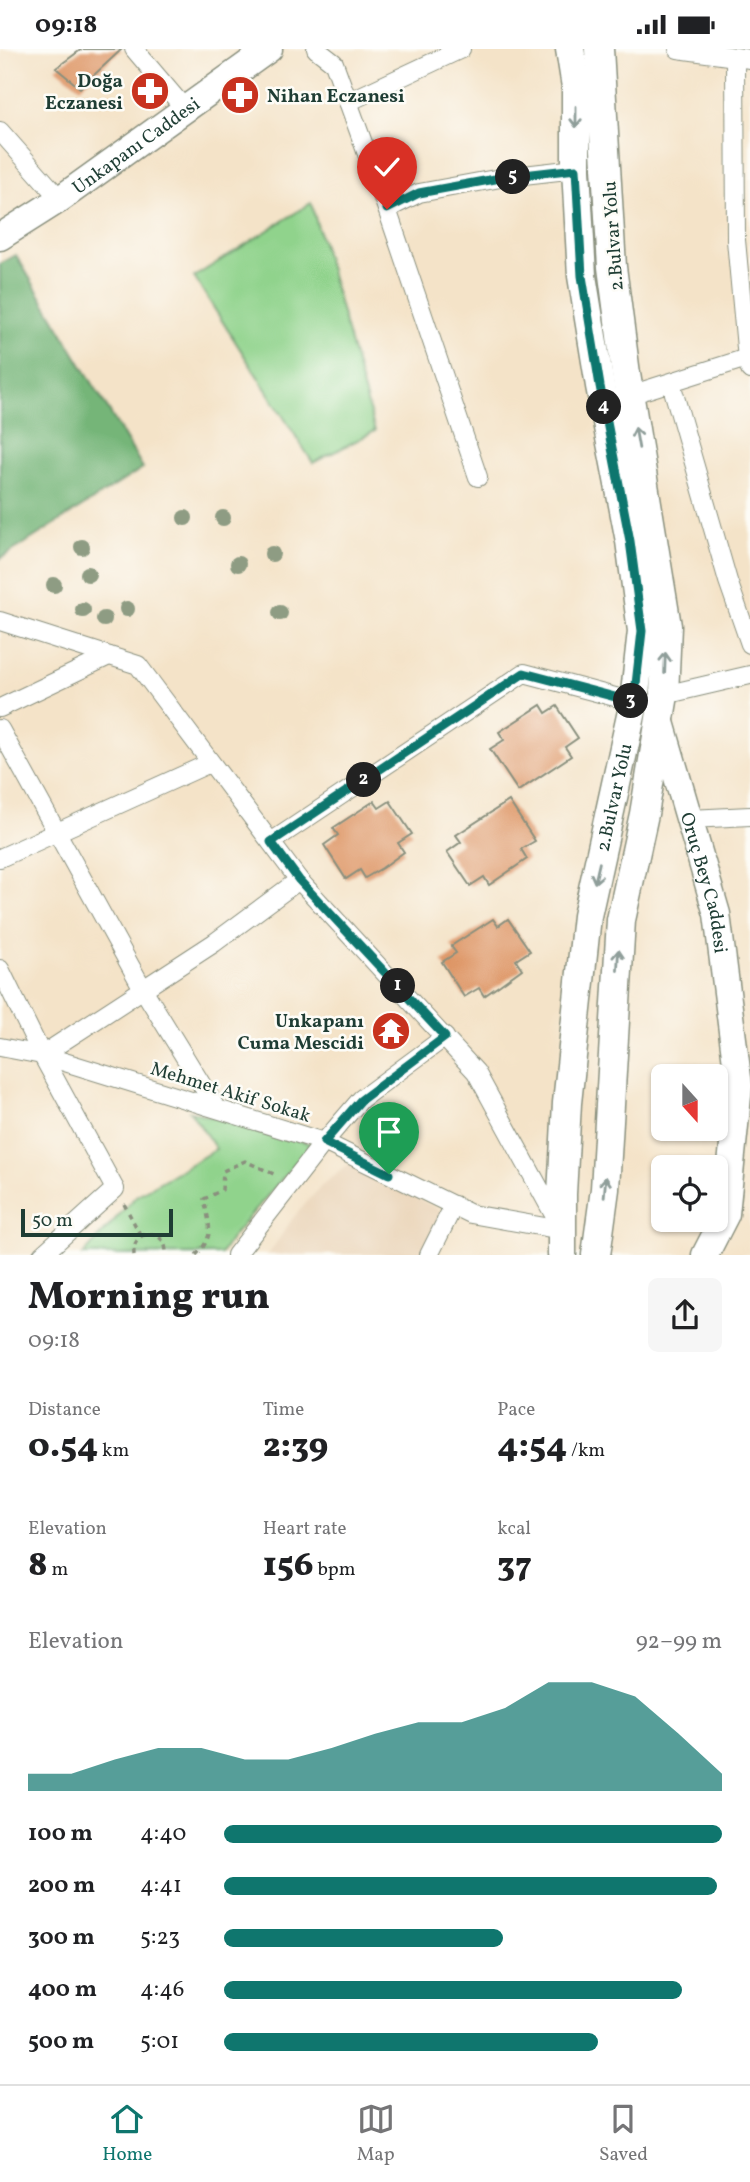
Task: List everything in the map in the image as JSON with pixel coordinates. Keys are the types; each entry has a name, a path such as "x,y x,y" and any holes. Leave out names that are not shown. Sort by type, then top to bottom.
{"main road":[{"name":"Unkapanı Caddesi","path":"1,235 60,199 269,49"},
{"name":"2.Bulvar Yolu","path":"562,1242 566,1121 587,916 634,702 642,631 630,541 582,276 576,169 576,87 570,49"},
{"name":"2.Bulvar Yolu","path":"596,1255 606,1189 621,920 662,707 667,626 612,267 599,49"},
{"name":"Oruç Bey Caddesi","path":"662,707 717,914 741,1036 741,1152 726,1213 705,1255"},
{"path":"566,1121 609,1119"}],"street":[{"path":"134,49 184,109"},
{"path":"316,49 334,63 478,477"},
{"path":"348,102 461,49"},
{"path":"630,395 749,362 736,240 742,58 678,49"},
{"path":"0,131 60,199"},
{"path":"387,209 419,193 506,177 576,169"},
{"path":"671,383 728,581 750,644"},
{"path":"0,621 138,665 299,880 476,1072 562,1242"},
{"path":"0,708 108,656"},
{"path":"271,842 524,673 634,702"},
{"path":"662,707 750,675"},
{"path":"0,729 143,989 216,1108"},
{"path":"0,858 210,763"},
{"path":"690,819 750,816"},
{"path":"42,1055 214,943 299,880"},
{"path":"0,969 42,1055 115,1189 42,1255"},
{"path":"236,1255 324,1142 361,1100 445,1037"},
{"name":"Mehmet Akif Sokak","path":"0,1047 42,1055 324,1142 471,1214 562,1242"},
{"path":"429,1255 454,1205"}],"path":[{"path":"196,1255 208,1243 210,1227 204,1199 222,1190 223,1171 245,1161 293,1182"},
{"path":"115,1189 141,1236"},
{"path":"134,1255 134,1244 141,1236 152,1234 162,1239 166,1255"}],"shaded area":[{"path":"352,1162 443,1212 421,1254 268,1255 293,1218 323,1184"}],"green space":[{"path":"311,203 375,431 313,463 194,277"},
{"path":"16,255 143,468 0,559 0,264"},
{"path":"190,1111 312,1144 232,1237 221,1254 83,1255 136,1196 216,1149"}],"building":[{"path":"82,49 122,49 80,88 56,68"},
{"path":"541,705 546,713 557,706 578,738 565,747 571,756 518,791 490,749 504,740 499,732"},
{"path":"374,801 379,808 390,801 412,834 398,843 404,852 382,868 365,878 360,870 346,879 324,845 338,835 333,828"},
{"path":"509,801 535,841 521,849 527,859 489,885 484,877 470,886 447,852 461,842 456,835"},
{"path":"493,919 498,926 508,919 530,951 516,960 522,969 500,985 484,996 479,988 464,997 442,962 456,953 451,946"}],"place":[{"name":"Doğa Eczanesi","path":"150,91"},
{"name":"Nihan Eczanesi","path":"240,95"},
{"name":"Unkapanı Cuma Mescidi","path":"391,1031"}],"route":[{"path":"387,209 419,193 506,177 576,169 582,276 630,541 642,631 634,702 524,673 271,842 299,880 445,1037 361,1100 324,1142 389,1174"}]}
